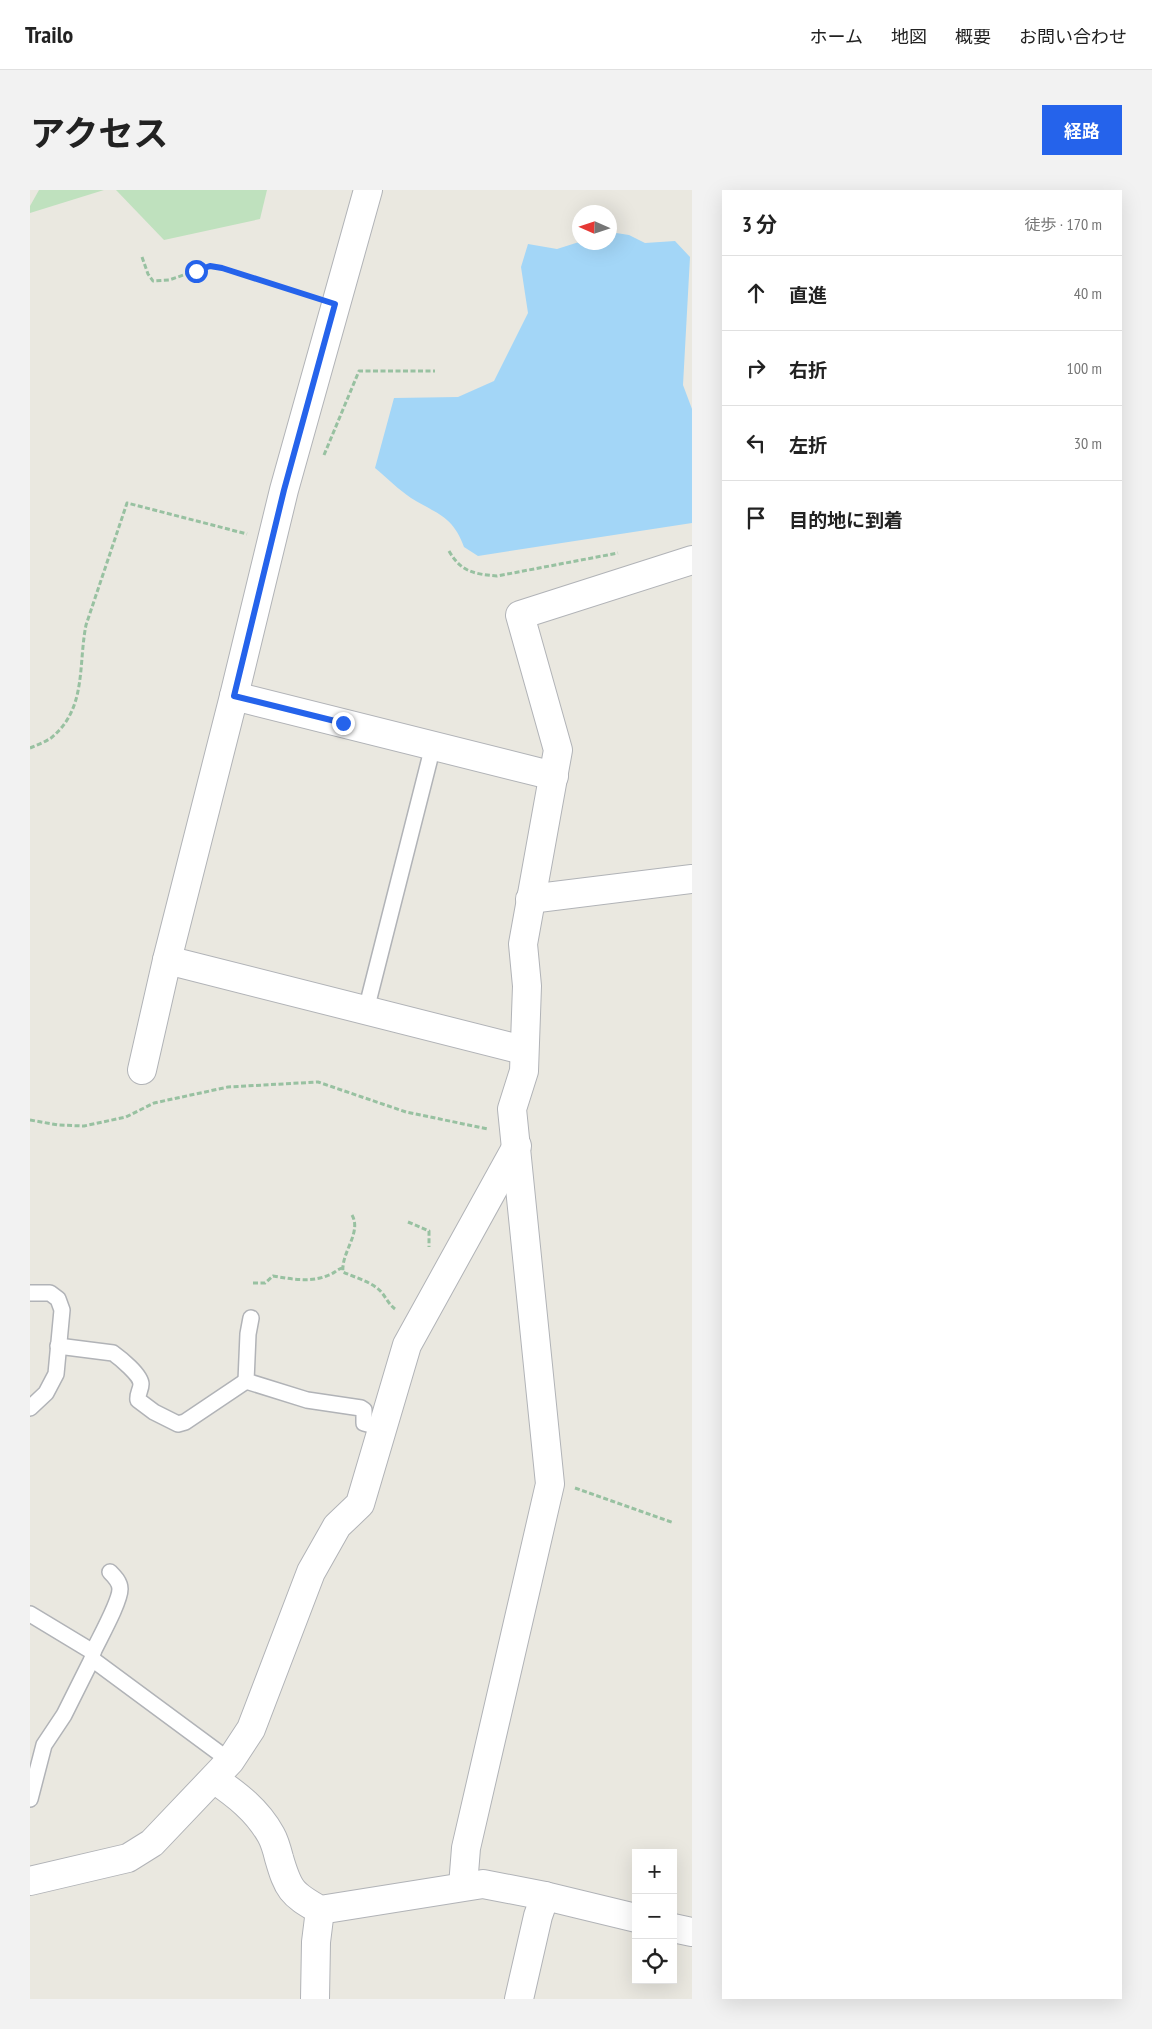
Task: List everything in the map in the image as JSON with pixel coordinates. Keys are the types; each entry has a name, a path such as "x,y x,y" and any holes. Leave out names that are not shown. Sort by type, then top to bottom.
{"street":[{"path":"142,1070 167,960 284,490 368,190"},
{"path":"463,1886 466,1848 550,1484 512,1109 524,1071 523,1050 527,986 523,944 558,750 520,615 692,560"},
{"path":"234,696 554,776"},
{"path":"530,898 692,879"},
{"path":"167,960 523,1050"},
{"path":"30,1881 128,1858 152,1843 222,1770 251,1729 315,1564 337,1526 360,1504 407,1345 516,1140"},
{"path":"222,1770 242,1798 258,1813 273,1838 287,1885 301,1900 320,1910 483,1884 545,1896 632,1917"},
{"path":"519,1999 538,1916 545,1896"},
{"path":"315,1999 316,1942 320,1910"},
{"path":"677,1929 692,1932"}],"lane":[{"path":"366,1010 433,746"},
{"path":"30,1293 50,1293 58,1300 62,1310 56,1374 46,1393 30,1408"},
{"path":"246,1380 248,1334 251,1318"},
{"path":"58,1346 113,1353 121,1358 140,1379 141,1386 138,1400 154,1412 178,1424 185,1422 246,1380"},
{"path":"246,1380 307,1400 361,1408 364,1410 364,1423 382,1428"},
{"path":"30,1799 44,1745 64,1715 116,1602 120,1589 117,1580 110,1572"},
{"path":"30,1614 92,1656 222,1770"}],"path":[{"path":"142,257 148,274 154,281 169,280 210,266 222,268 335,304"},
{"path":"321,463 359,372 435,372"},
{"path":"30,748 50,739 67,722 74,708 80,686 86,625 127,503 272,540"},
{"path":"448,550 454,559 465,569 479,574 497,576 627,552"},
{"path":"30,1120 58,1125 84,1126 126,1117 154,1103 228,1087 318,1082 406,1112 504,1133 516,1140"},
{"path":"352,1215 356,1221 355,1229 342,1263 344,1272 377,1288 387,1303 419,1324"},
{"path":"408,1222 429,1231 430,1247 426,1255"},
{"path":"253,1283 265,1283 273,1276 307,1280 331,1275 337,1269 343,1268"},
{"path":"550,1484 569,1486 674,1523"}],"green space":[{"path":"39,190 104,190 30,213 30,206"},
{"path":"116,190 267,190 260,219 164,240"}],"water":[{"path":"617,233 629,235 645,243 675,241 690,257 683,385 692,409 692,523 478,556 464,547 460,537 449,522 436,512 411,498 375,468 394,398 458,397 494,381 528,313 521,267 528,244 557,249 572,244 572,250 617,250"}],"route":[{"path":"196,271 210,266 222,268 335,304 284,490 234,696 343,723"}]}
